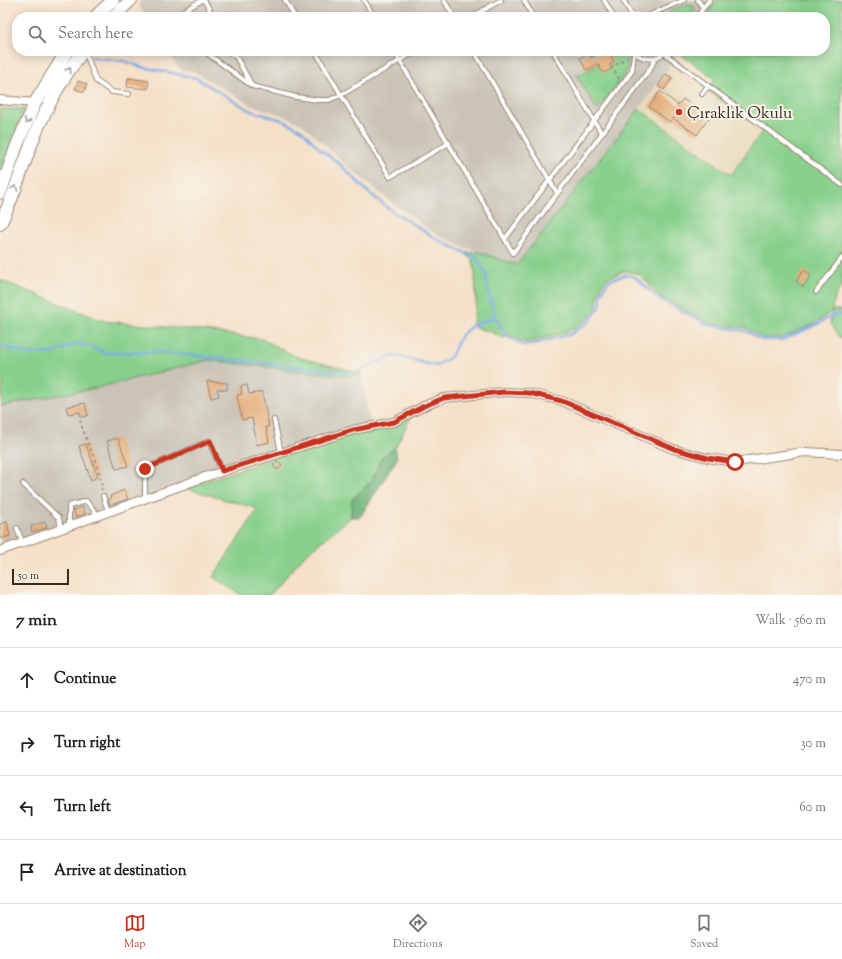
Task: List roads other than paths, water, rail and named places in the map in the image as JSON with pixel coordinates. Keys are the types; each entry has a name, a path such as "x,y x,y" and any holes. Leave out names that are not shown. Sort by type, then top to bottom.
{"main road":[{"path":"100,12 113,0"},
{"path":"118,12 131,0"},
{"path":"0,193 17,145 35,102 64,56"},
{"path":"0,224 15,190 39,124 52,98 81,56"}],"street":[{"path":"0,100 35,102"},
{"path":"0,551 65,526 222,471 353,430 394,422 424,406 444,398 504,392 529,393 562,401 674,449 708,458 735,462 805,452 842,454"}],"lane":[{"path":"183,12 203,0 211,12"},
{"path":"285,0 292,12"},
{"path":"364,0 371,12"},
{"path":"444,0 451,12"},
{"path":"481,12 501,0"},
{"path":"524,0 531,12"},
{"path":"604,0 611,12"},
{"path":"623,0 630,12"},
{"path":"656,12 684,0"},
{"path":"698,0 703,8"},
{"path":"700,12 708,0"},
{"path":"86,56 96,81 112,92 129,94"},
{"path":"211,56 252,86 296,98 319,100 329,100 341,95 407,56"},
{"path":"318,56 390,177 449,143"},
{"path":"397,56 513,253 650,69 655,59 659,56"},
{"path":"477,56 557,193"},
{"path":"556,56 602,134"},
{"path":"505,239 632,71 633,56"},
{"path":"638,56 647,59 655,59"},
{"path":"670,56 708,86 842,185"},
{"path":"236,57 252,86"},
{"path":"702,94 708,86"},
{"path":"816,292 842,258"},
{"path":"274,420 281,452"},
{"path":"145,498 145,469 210,441 222,471"},
{"path":"23,484 59,518 65,526"},
{"path":"103,496 108,511"},
{"path":"65,526 69,506 86,501 98,515"},
{"path":"16,528 22,542"}],"waterway":[{"path":"92,57 124,61 142,67 196,78 251,111 282,120 302,130 320,149 341,165 366,190 389,209 440,241 476,258 486,273 488,290 495,317"},
{"path":"0,346 30,354 52,353 75,344 90,346 105,353 161,352 355,373 388,357 398,356 436,366 451,357 461,335 473,325 495,317 508,337 525,346 571,334 589,322 600,307 601,294 608,281 625,275 635,277 660,299 708,325 746,331 762,340 782,340 818,324 831,316 842,314"}],"place":[{"name":"Çıraklık Okulu","path":"679,112"}]}
